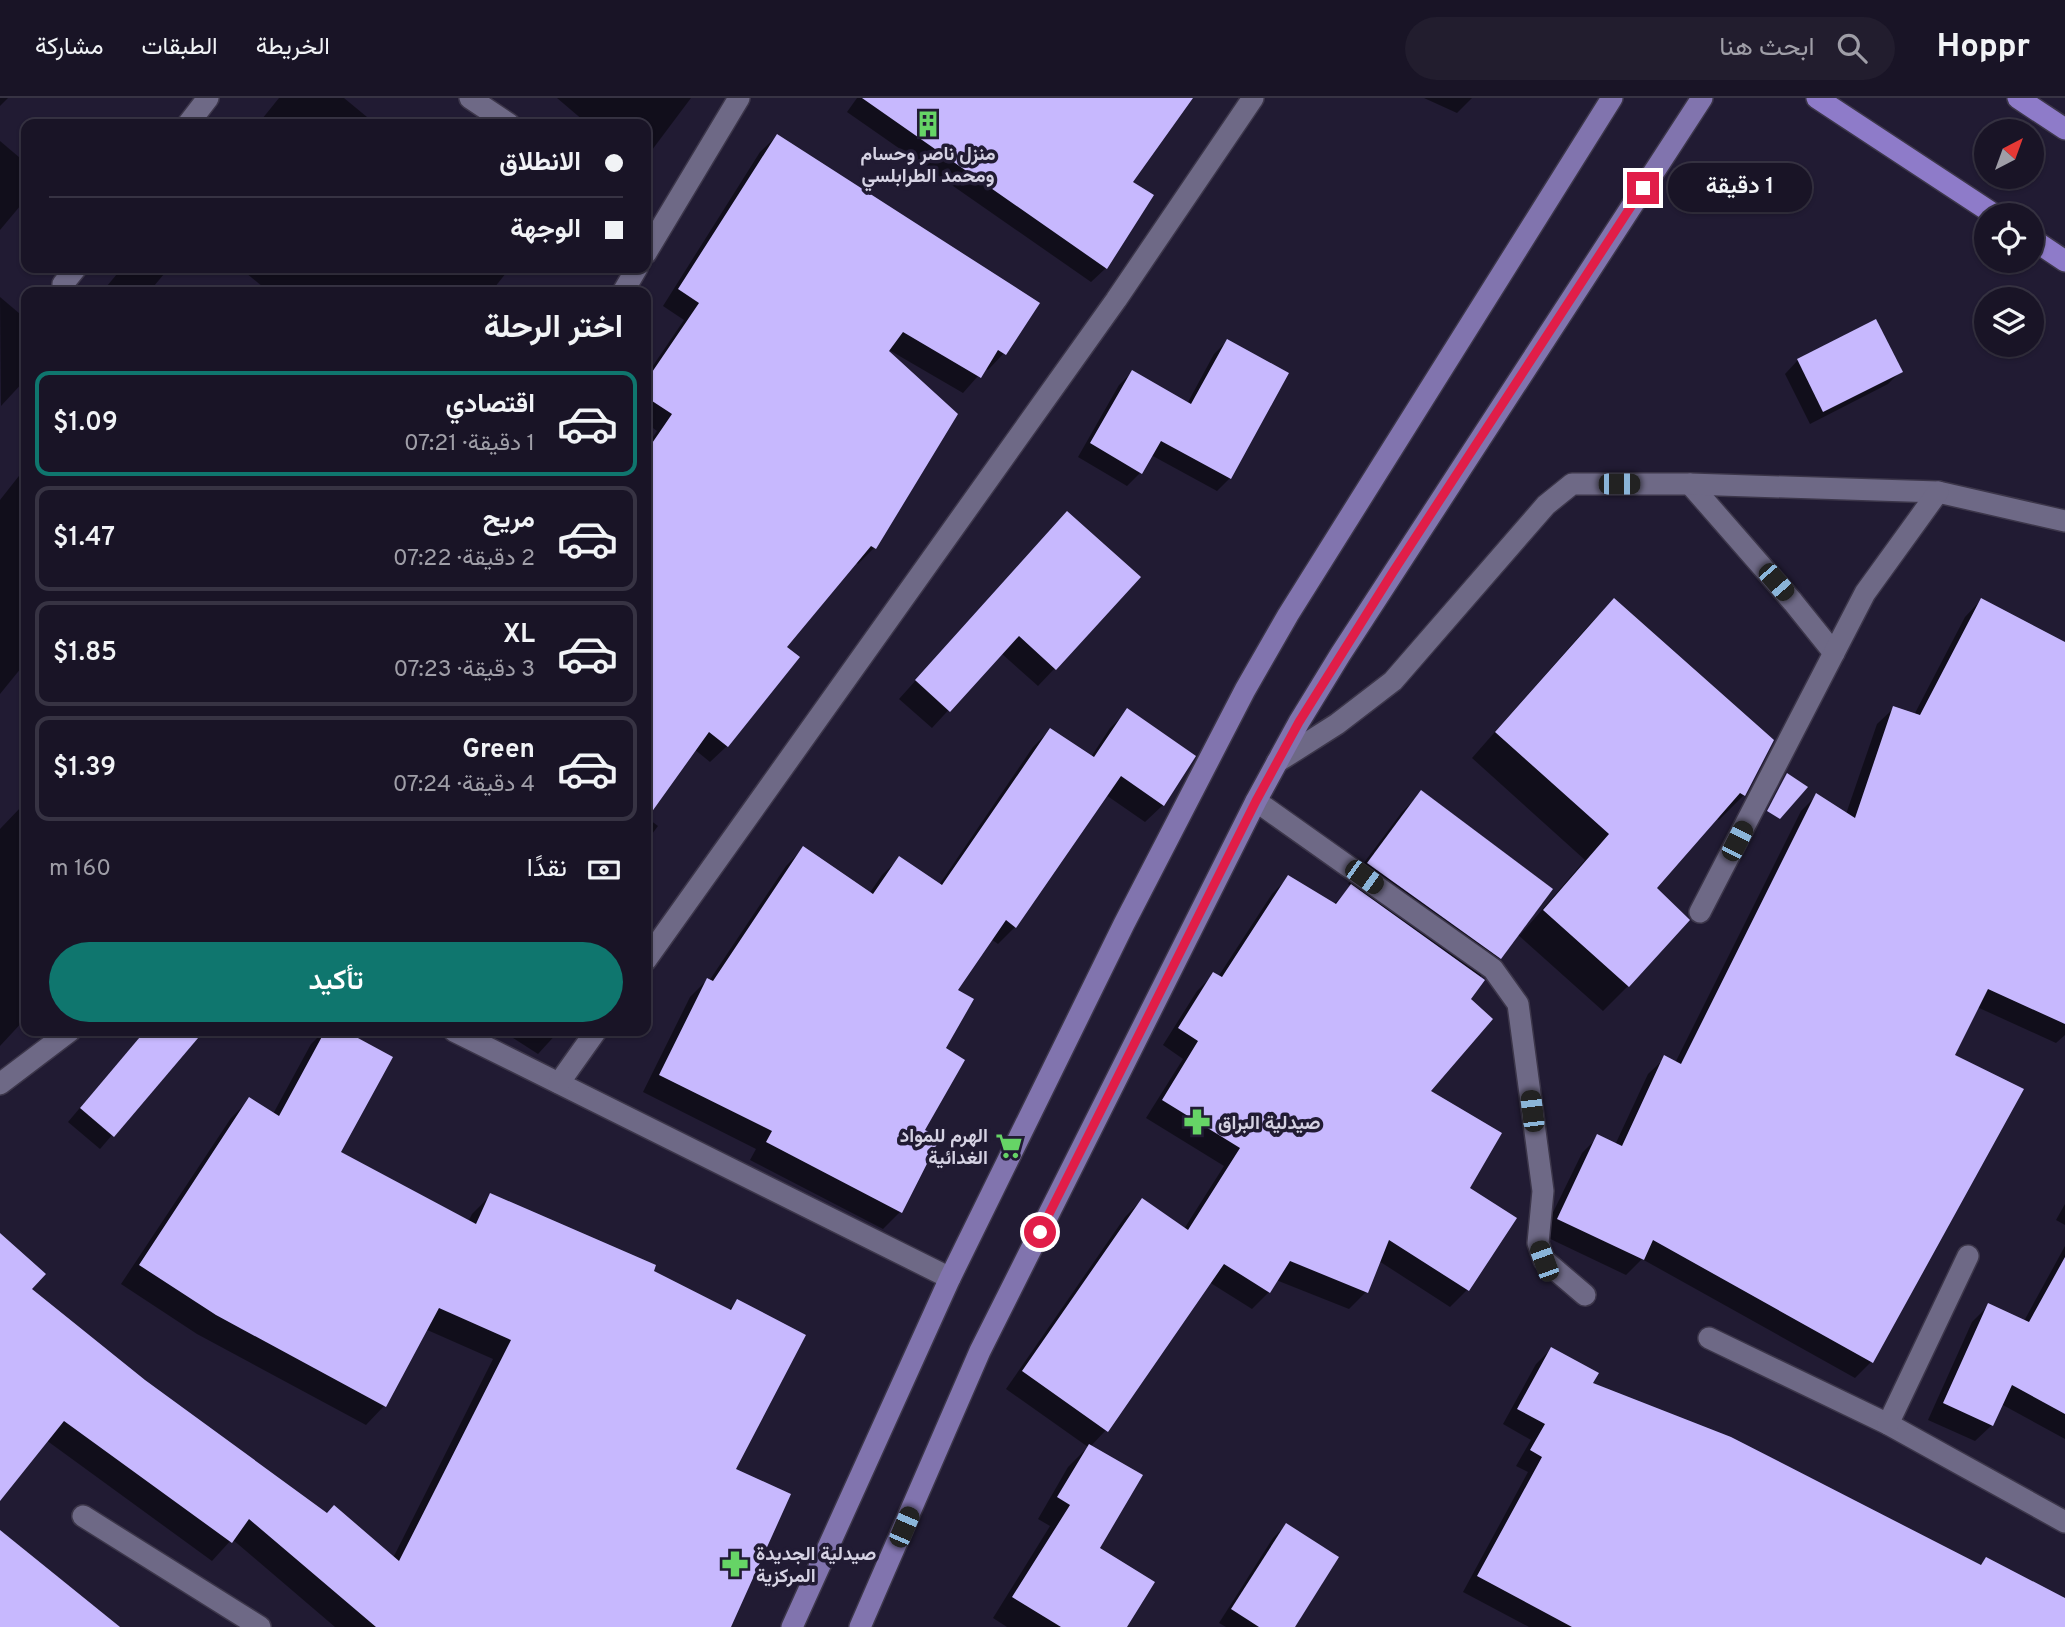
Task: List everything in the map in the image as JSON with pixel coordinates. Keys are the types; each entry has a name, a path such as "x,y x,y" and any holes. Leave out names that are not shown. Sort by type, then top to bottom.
{"highway":[{"path":"1816,98 1977,203"},
{"path":"2018,98 2065,129"},
{"path":"2044,247 2065,261"}],"main road":[{"path":"860,1627 980,1351 1277,762 1340,655 1702,98"},
{"path":"792,1627 950,1278 1124,924 1245,690 1288,615 1611,101"}],"street":[{"path":"192,119 208,98"},
{"path":"470,98 502,119"},
{"path":"653,222 739,98"},
{"path":"651,953 1116,300 1253,98"},
{"path":"1277,762 1337,724 1393,681 1546,505 1572,484 1690,484 1938,492 2065,521"},
{"path":"1690,484 1834,653"},
{"path":"1700,912 1865,593 1938,492"},
{"path":"1256,801 1493,969 1518,1004 1543,1191 1538,1243 1544,1261 1585,1295"},
{"path":"0,1084 63,1036"},
{"path":"464,1036 950,1278"},
{"path":"559,1083 592,1036"},
{"path":"1888,1424 1968,1256"},
{"path":"1709,1338 1888,1424 2065,1522"},
{"path":"83,1516 260,1627"}],"building":[{"path":"862,98 1193,98 1133,182 1154,195 1107,269"},
{"path":"777,134 1040,303 1006,355 998,350 981,378 903,332 889,351 958,414 876,549 871,546 787,647 800,657 728,747 709,732 651,813 651,445 672,414 651,400 651,374 699,303 678,289"},
{"path":"1876,319 1903,372 1823,412 1797,359"},
{"path":"1227,339 1289,373 1231,479 1161,441 1142,474 1090,443 1132,370 1191,404"},
{"path":"1067,511 1141,577 1056,670 1019,636 950,712 915,680"},
{"path":"1614,598 1774,740 1745,796 1740,793 1657,888 1690,920 1629,987 1543,910 1609,834 1495,732"},
{"path":"1981,598 2065,642 2065,1024 1988,989 1955,1055 2024,1089 1873,1363 1653,1240 1644,1260 1557,1219 1597,1134 1622,1146 1664,1055 1681,1064 1816,793 1855,818 1893,706 1920,715"},
{"path":"1127,708 1196,756 1164,806 1121,776 1016,928 1006,920 958,990 974,999 946,1048 965,1060 925,1130 940,1138 902,1213 766,1142 772,1131 659,1075 707,978 713,981 803,846 873,894 899,856 942,885 1050,728 1094,757"},
{"path":"1787,773 1808,787 1780,819 1767,811"},
{"path":"1421,790 1553,889 1501,959 1367,863"},
{"path":"1288,875 1336,904 1351,884 1485,980 1471,999 1493,1019 1431,1091 1502,1133 1470,1188 1517,1218 1469,1291 1389,1240 1368,1293 1290,1261 1270,1293 1224,1264 1108,1432 1022,1371 1142,1198 1188,1230 1240,1148 1162,1100 1198,1041 1178,1028 1213,972 1222,977"},
{"path":"141,1036 200,1036 114,1137 80,1108"},
{"path":"322,1036 354,1036 393,1057 341,1152 476,1224 490,1193 656,1265 654,1271 731,1310 737,1299 806,1335 736,1469 791,1494 731,1627 376,1627 249,1519 232,1543 64,1421 0,1501 0,1233 46,1274 32,1289 145,1380 327,1513 334,1505 399,1561 511,1340 439,1308 386,1407 216,1315 139,1265 249,1097 279,1116"},
{"path":"2065,1257 2065,1414 2012,1385 1993,1426 1943,1403 1988,1303 2029,1322"},
{"path":"1551,1347 1599,1373 1593,1383 1731,1437 1981,1565 1986,1557 2065,1598 2065,1627 1572,1627 1477,1576 1542,1457 1530,1450 1545,1424 1517,1409"},
{"path":"1089,1444 1143,1475 1100,1548 1155,1582 1127,1627 1061,1627 1012,1597 1070,1505 1057,1497"},
{"path":"1286,1523 1339,1557 1295,1627 1259,1627 1231,1609"},
{"path":"0,1530 120,1627 0,1627"}],"place":[{"name":"منزل ناصر وحسام ومحمد الطرابلسي","path":"928,124"},
{"name":"صيدلية البراق","path":"1197,1122"},
{"name":"الهرم للمواد الغدائية","path":"1009,1146"},
{"name":"صيدلية الجديدة المركزية","path":"735,1564"}],"route":[{"path":"1040,1232 1256,801 1299,722 1393,572 1643,188"}]}
